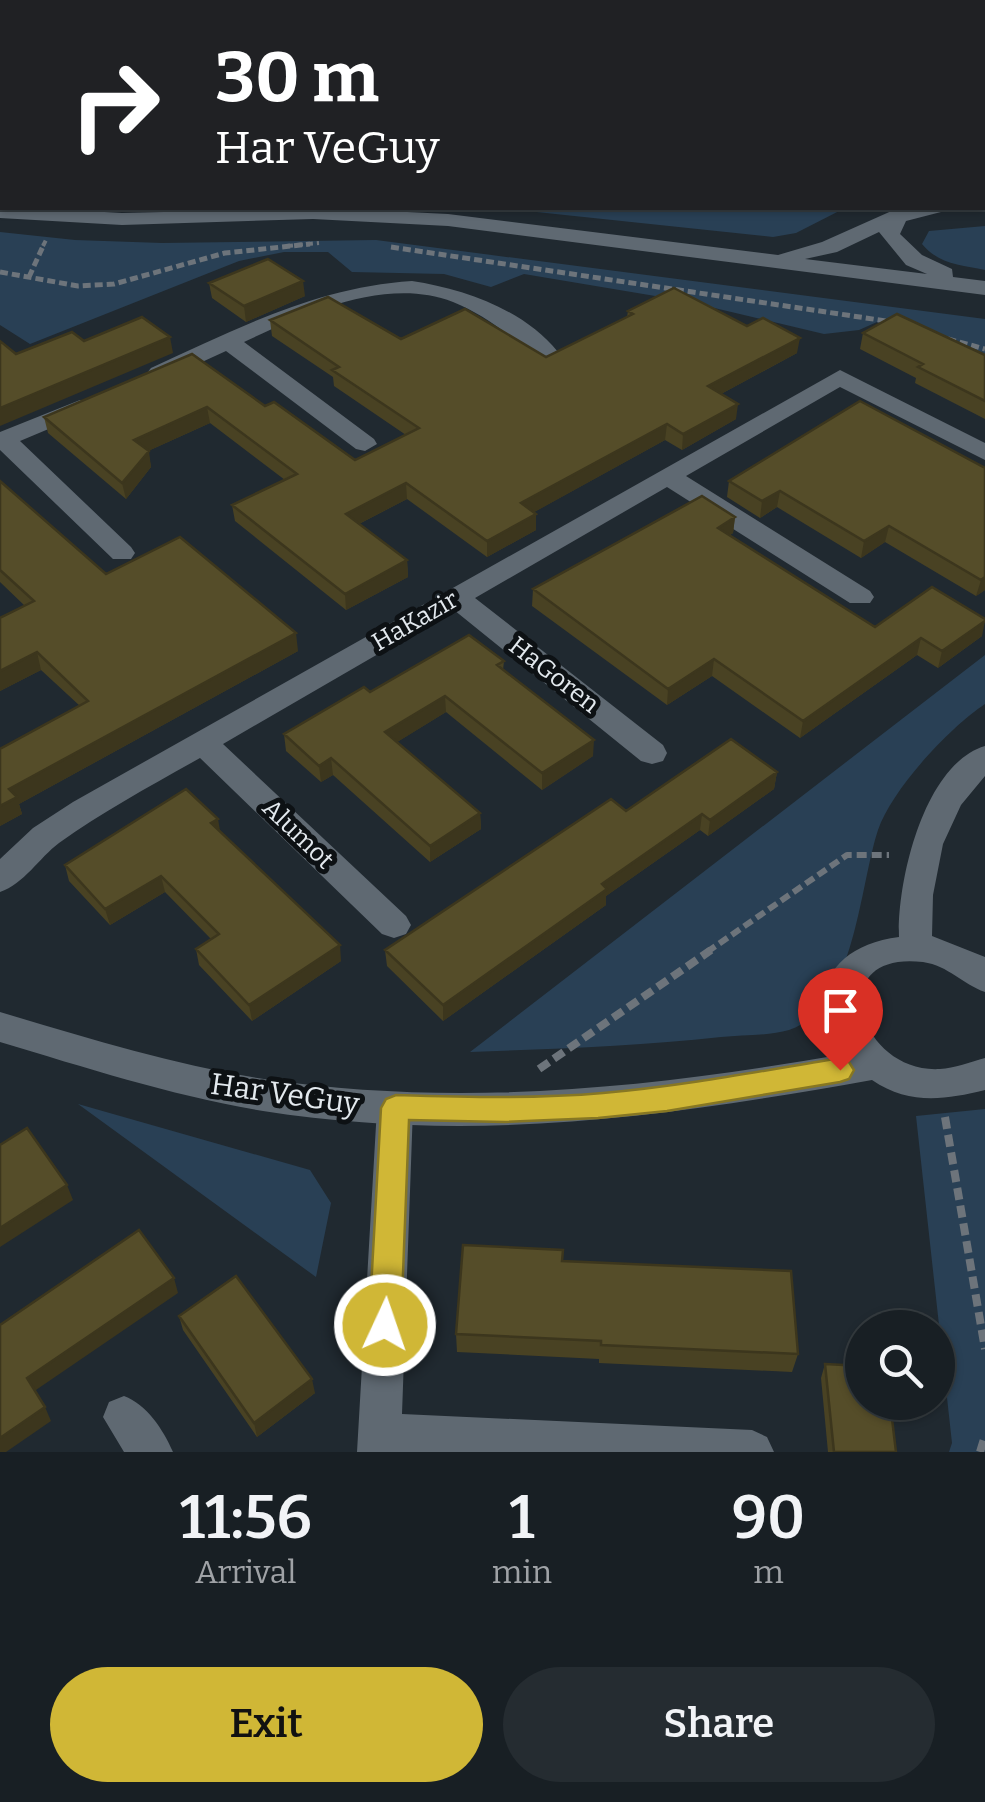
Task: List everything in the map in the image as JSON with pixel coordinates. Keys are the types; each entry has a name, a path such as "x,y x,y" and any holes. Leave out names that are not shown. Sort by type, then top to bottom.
{"street":[{"path":"744,258 809,253 902,213 921,210"},
{"path":"0,212 122,220 313,213 520,227 744,258 985,304"},
{"path":"313,213 863,280 985,287"},
{"path":"902,213 890,224 889,235 901,250 936,271 985,287"},
{"path":"863,280 875,226"},
{"path":"142,380 314,306 355,292 390,289 449,294 487,310 546,352"},
{"path":"229,342 365,444"},
{"name":"HaKazir","path":"0,878 71,819 840,377 985,453"},
{"path":"108,395 2,441 122,553"},
{"path":"668,476 860,597"},
{"name":"HaGoren","path":"456,598 652,753"},
{"name":"Alumot","path":"202,742 394,925"},
{"path":"916,948 912,907 920,855 944,806 985,757"},
{"path":"985,978 955,957 916,948 877,953 857,965 844,983 840,1004 844,1028 858,1050 908,1081 939,1086 965,1083 985,1074"},
{"name":"Har VeGuy","path":"0,1026 104,1059 210,1085 396,1108 480,1110 667,1099 875,1064"},
{"path":"396,1108 379,1443 752,1452"},
{"path":"124,1417 151,1452"}],"path":[{"path":"29,277 51,230"},
{"path":"480,1110 847,855 920,855"},
{"path":"939,1086 985,1349"},
{"path":"980,1452 985,1436"}],"shaded area":[{"path":"517,210 841,210 796,233 773,237"},
{"path":"985,226 985,270 943,260 922,244 929,231"},
{"path":"0,232 162,243 376,240 985,319 985,369 877,322 859,330 824,334 685,301 524,274 491,287 444,274 352,272 328,252 284,252 239,261 30,344 0,325"},
{"path":"985,655 985,704 924,760 885,814 841,972 828,997 811,1017 789,1030 764,1034 470,1052"},
{"path":"78,1104 310,1170 331,1203 316,1277"},
{"path":"985,1109 985,1452 949,1452 949,1420 955,1420 955,1310 937,1310 916,1116"}],"building":[{"path":"268,259 303,281 244,306 209,283"},
{"path":"674,288 747,326 763,318 800,338 708,386 738,404 683,434 667,424 521,503 536,514 487,541 406,483 346,514 407,560 345,594 232,505 297,474 207,407 134,440 149,451 122,483 44,417 192,354 265,406 274,402 355,460 419,428 332,370 339,367 270,320 328,297 401,339 465,309 546,357 633,314 628,311"},
{"path":"897,314 985,355 985,401 863,333"},
{"path":"142,317 170,337 0,408 0,341 16,354 72,332 84,341"},
{"path":"860,401 985,468 985,577 981,580 889,526 864,541 780,491 762,501 729,481"},
{"path":"0,481 106,574 180,537 296,633 9,789 17,797 0,806 0,749 88,701 37,652 0,671 0,618 34,601 0,570"},
{"path":"702,496 735,517 718,528 875,627 932,587 985,621 942,651 921,638 803,721 714,659 668,689 533,589"},
{"path":"469,635 504,661 497,665 594,740 542,773 445,696 385,732 480,813 430,846 331,758 319,766 284,734 364,687 370,692"},
{"path":"731,739 777,772 710,820 702,814 602,884 607,889 443,1005 385,950 611,799 626,811"},
{"path":"186,789 218,819 211,823 340,945 249,1005 196,949 219,934 161,876 105,909 65,865"},
{"path":"27,1128 67,1185 0,1228 0,1145"},
{"path":"139,1230 174,1278 27,1378 45,1407 0,1438 0,1325"},
{"path":"463,1245 563,1250 562,1261 791,1271 798,1354 456,1334"},
{"path":"236,1276 312,1379 254,1423 179,1316"},
{"path":"825,1364 845,1365 845,1420 892,1420 896,1452 834,1452"}],"route":[{"path":"385,1325 396,1108 530,1110 598,1106 667,1099 840,1070"}]}
